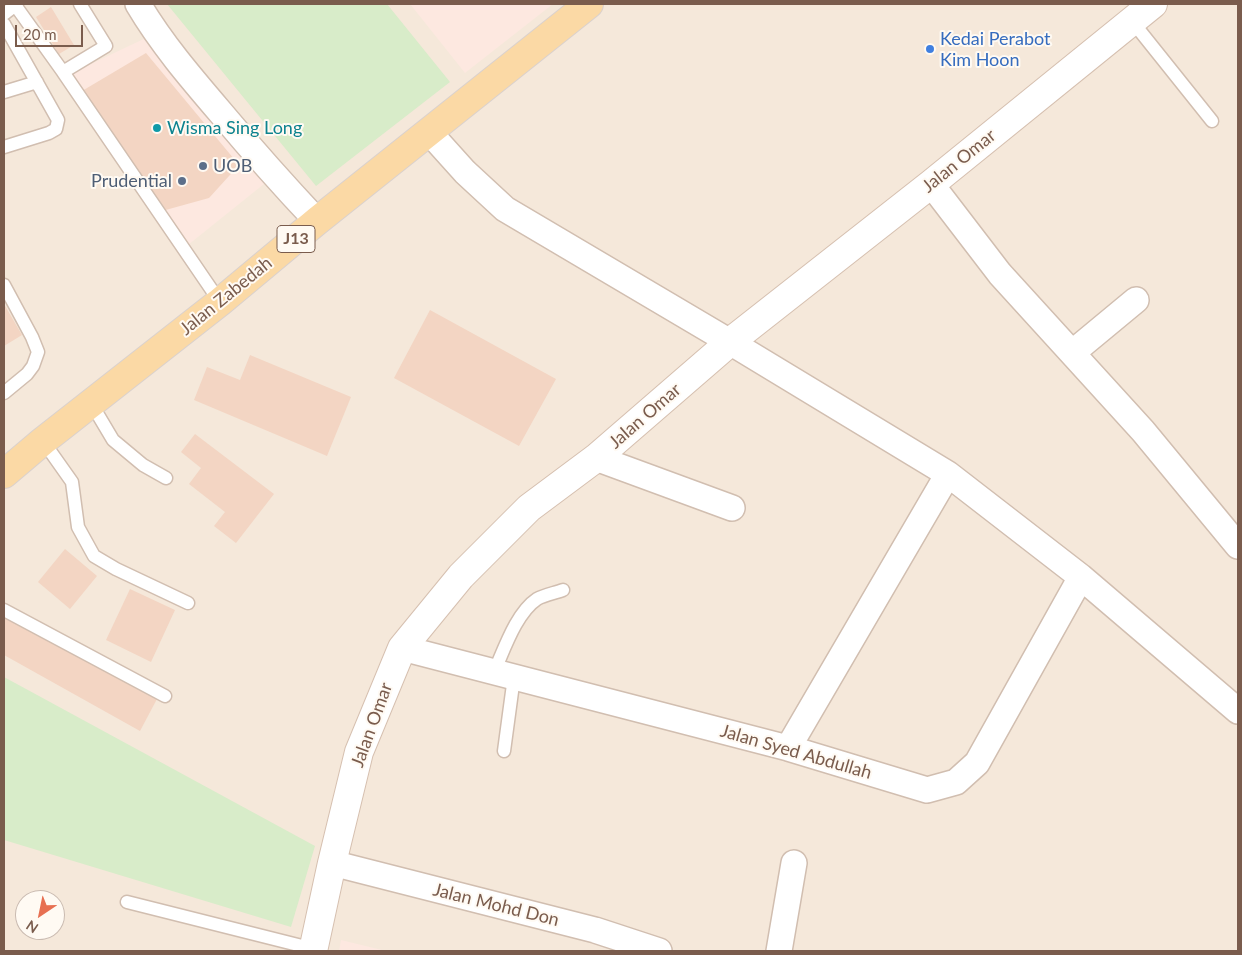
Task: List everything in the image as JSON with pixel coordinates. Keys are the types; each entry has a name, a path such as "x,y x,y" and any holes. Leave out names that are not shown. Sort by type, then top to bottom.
{"main road":[{"name":"Jalan Zabedah","path":"4,473 220,302 316,221 589,4"}],"street":[{"path":"138,4 192,79 316,221"},
{"name":"Jalan Omar","path":"314,950 332,863 359,752 402,648 461,576 529,508 596,458 730,342 931,184 1153,4"},
{"path":"429,132 465,172 505,210 730,342 948,474 1081,577 1238,710"},
{"path":"931,184 1000,274 1142,431 1238,546"},
{"path":"1072,353 1136,300"},
{"path":"596,458 732,508"},
{"path":"788,748 948,474"},
{"name":"Jalan Syed Abdullah","path":"402,648 788,748 927,790 956,782 977,763 1081,577"},
{"name":"Jalan Mohd Don","path":"332,863 595,930 659,951"},
{"path":"779,951 794,863"}],"lane":[{"path":"4,14 16,4 220,302"},
{"path":"64,72 106,46 80,4"},
{"path":"1132,21 1212,121"},
{"path":"4,24 58,120 56,128 49,133 4,146"},
{"path":"4,92 37,82"},
{"path":"4,285 38,352 33,366 27,374 4,392"},
{"path":"91,403 112,440 142,465 166,478"},
{"path":"43,441 72,482 78,527 94,556 116,569 188,603"},
{"path":"504,751 504,674 518,622 526,610 538,599 563,590"},
{"path":"4,610 165,696"},
{"path":"127,902 314,950"}],"shaded area":[{"path":"4,4 1238,4 1238,951 4,951"},
{"path":"410,4 553,4 465,73"},
{"name":"Wisma Sing Long","path":"150,36 269,180 188,245 72,73"},
{"path":"341,940 386,951 339,951"}],"green space":[{"path":"167,4 387,4 450,82 316,186"},
{"path":"4,677 315,846 291,927 4,840"}],"building":[{"path":"51,7 74,45 59,54 36,17"},
{"name":"Wisma Sing Long","path":"146,53 239,165 209,198 162,211 82,91"},
{"path":"4,304 22,335 4,346"},
{"path":"430,310 556,379 519,446 394,378"},
{"path":"250,355 351,397 327,456 194,400 207,367 240,380"},
{"path":"195,434 274,494 236,543 214,526 225,512 189,484 201,468 181,452"},
{"path":"65,549 97,576 70,609 38,582"},
{"path":"130,589 175,610 151,662 106,640"},
{"path":"4,613 157,699 140,731 4,655"}],"place":[{"name":"Kedai Perabot Kim Hoon","path":"930,49"},
{"name":"Wisma Sing Long","path":"157,128"},
{"name":"UOB","path":"203,166"},
{"name":"Prudential","path":"182,181"}]}
